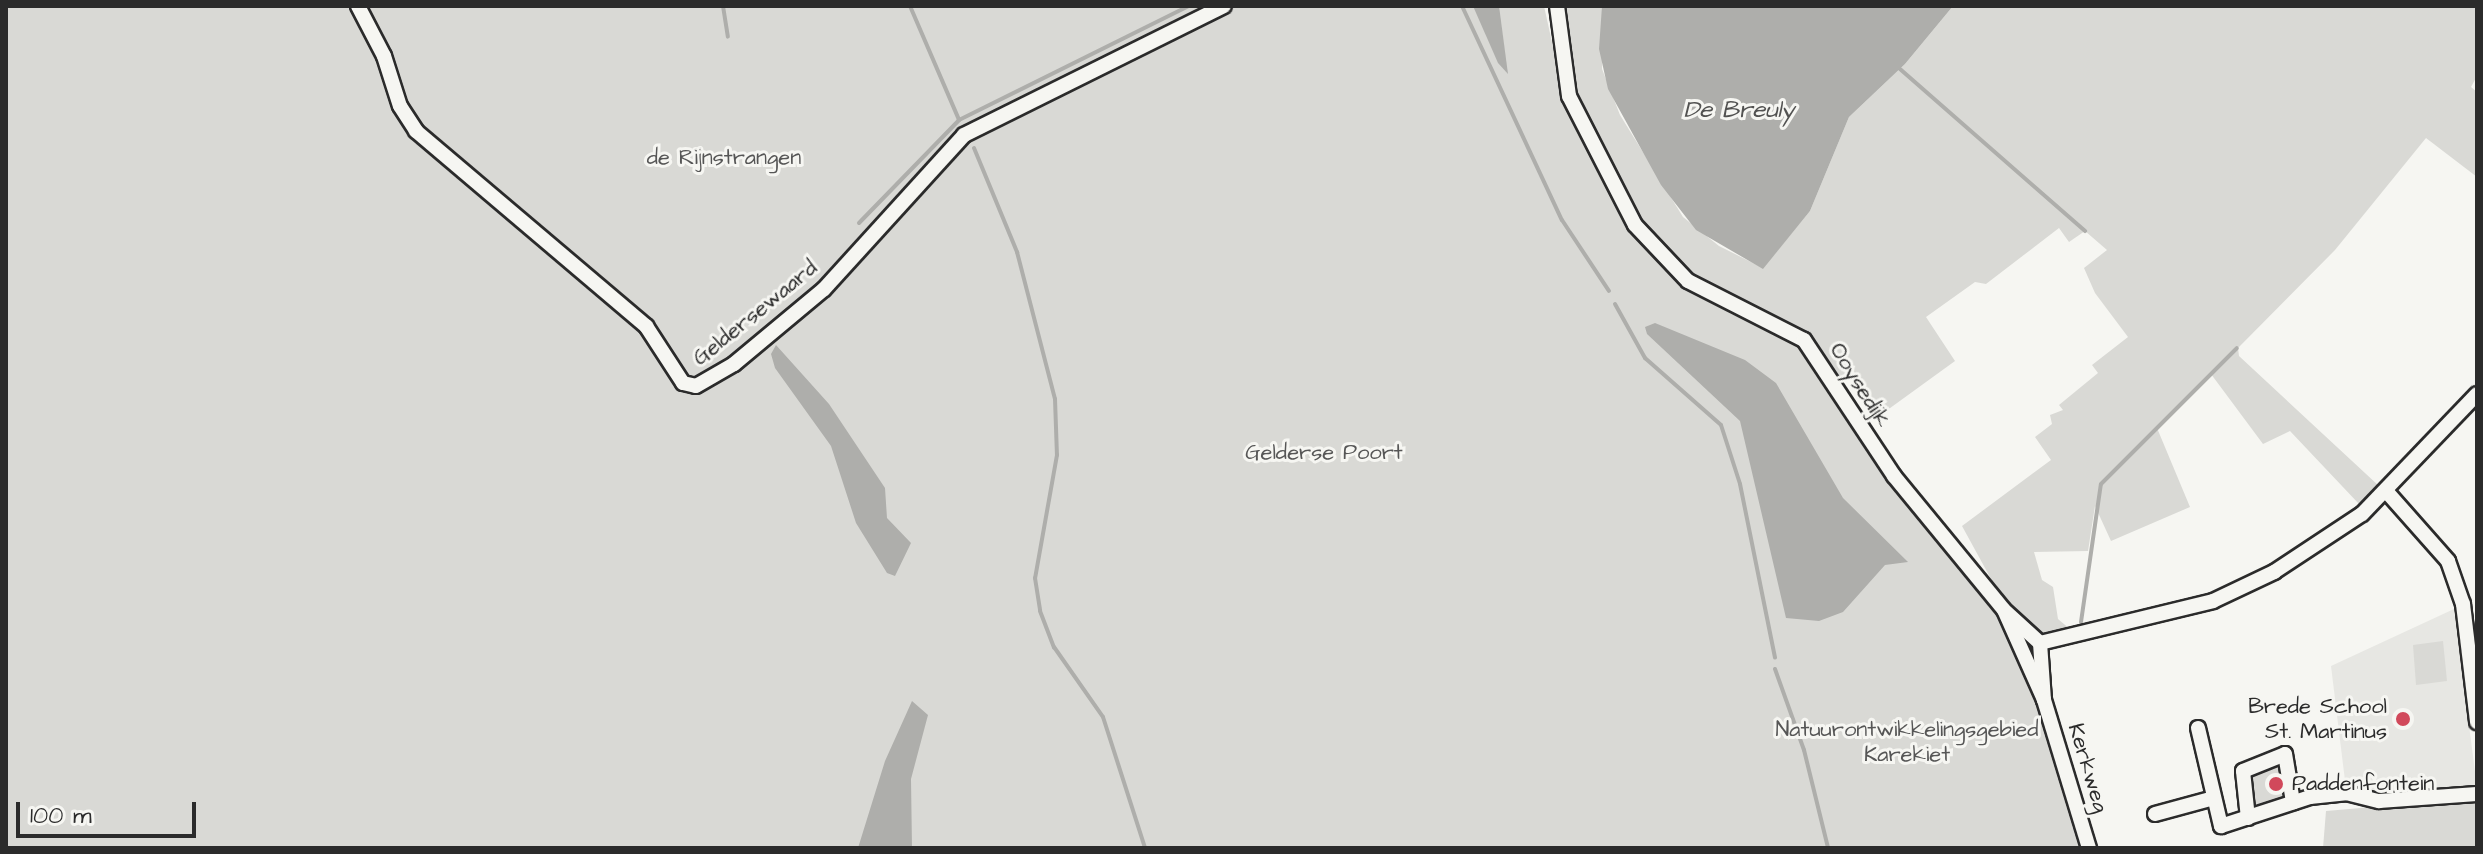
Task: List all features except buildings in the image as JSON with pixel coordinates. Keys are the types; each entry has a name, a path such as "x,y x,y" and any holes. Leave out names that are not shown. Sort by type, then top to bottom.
{"street":[{"name":"Geldersewaard","path":"358,6 384,56 400,106 416,131 646,326 683,383 696,386 717,377 824,289 964,135 1224,6"},
{"path":"1548,6 1558,40"},
{"name":"Ooysedijk","path":"1557,6 1558,40 1569,96 1621,203 1649,245 1712,296 1774,321 1804,340 1894,476 2004,610 2044,700"},
{"path":"2040,643 2213,601 2274,572 2387,492 2477,394"},
{"path":"2387,492 2448,561 2470,603 2477,722"},
{"path":"2004,610 2040,643 2044,700"},
{"name":"Kerkweg","path":"2044,700 2089,848"},
{"path":"2198,728 2221,826 2293,802 2346,793 2379,801 2477,794"},
{"path":"2248,818 2243,771 2285,754 2293,802"},
{"path":"2155,814 2214,798"}],"shaded area":[{"name":"Brede School St. Martinus","path":"2454,609 2477,787 2380,794 2346,789 2331,666"}],"green space":[{"path":"6,6 1544,6 1563,92 1599,172 1642,243 1674,276 1731,314 1797,341 1997,613 2052,738 2083,848 6,848"},
{"path":"1563,6 1602,6 1602,69 1620,115 1683,217 1719,246 1763,268 1810,211 1849,117 1905,64 1953,6 2477,6 2477,76 2471,87 2477,92 2477,177 2426,138 2335,250 2238,348 2239,356 2379,486 2359,504 2290,431 2263,444 2211,374 2157,428 2190,507 2111,541 2095,506 2088,551 2034,552 2042,580 2053,587 2058,619 2071,630 2040,636 2002,599 1962,526 2051,460 2035,437 2052,424 2050,415 2063,410 2059,405 2098,373 2092,365 2128,337 2095,293 2084,268 2107,250 2085,231 2069,242 2059,228 1986,284 1975,282 1926,317 1955,361 1886,411 1872,406 1853,370 1839,377 1808,334 1692,280 1651,241 1574,97"},
{"path":"2443,641 2447,681 2416,685 2413,645"},
{"path":"2275,763 2281,767 2285,796 2253,806 2247,776"},
{"path":"2477,798 2477,848 2323,848 2326,811"}],"water":[{"path":"1473,6 1499,6 1508,74 1498,63"},
{"name":"De Breuly","path":"1602,6 1953,6 1905,64 1849,117 1810,211 1763,269 1696,230 1661,185 1608,89 1599,49"},
{"path":"1655,323 1745,360 1776,383 1843,498 1908,562 1885,565 1843,612 1819,621 1786,618 1740,421 1647,334 1645,327"},
{"path":"776,345 829,404 885,488 887,518 911,543 895,576 887,573 856,523 831,446 775,368 771,354"},
{"path":"912,701 928,715 911,779 912,848 858,848 885,761"}],"waterway":[{"path":"723,6 728,37"},
{"path":"910,6 959,120 1189,6"},
{"path":"1462,6 1562,220 1609,291"},
{"path":"1900,69 2085,231"},
{"path":"859,223 959,120"},
{"path":"974,148 1017,252 1055,399 1057,455 1035,578 1040,611 1054,647 1103,717 1145,848"},
{"path":"1615,304 1645,358 1721,425 1740,484 1775,658"},
{"path":"2081,622 2101,484 2237,348"},
{"path":"1775,669 1804,750 1828,848"}],"place":[{"name":"Brede School St. Martinus","path":"2403,719"},
{"name":"Paddenfontein","path":"2276,784"}],"park label":[{"name":"de Rijnstrangen","path":"724,158"},
{"name":"Gelderse Poort","path":"1324,453"},
{"name":"Natuurontwikkelingsgebied Karekiet","path":"1907,742"}]}
